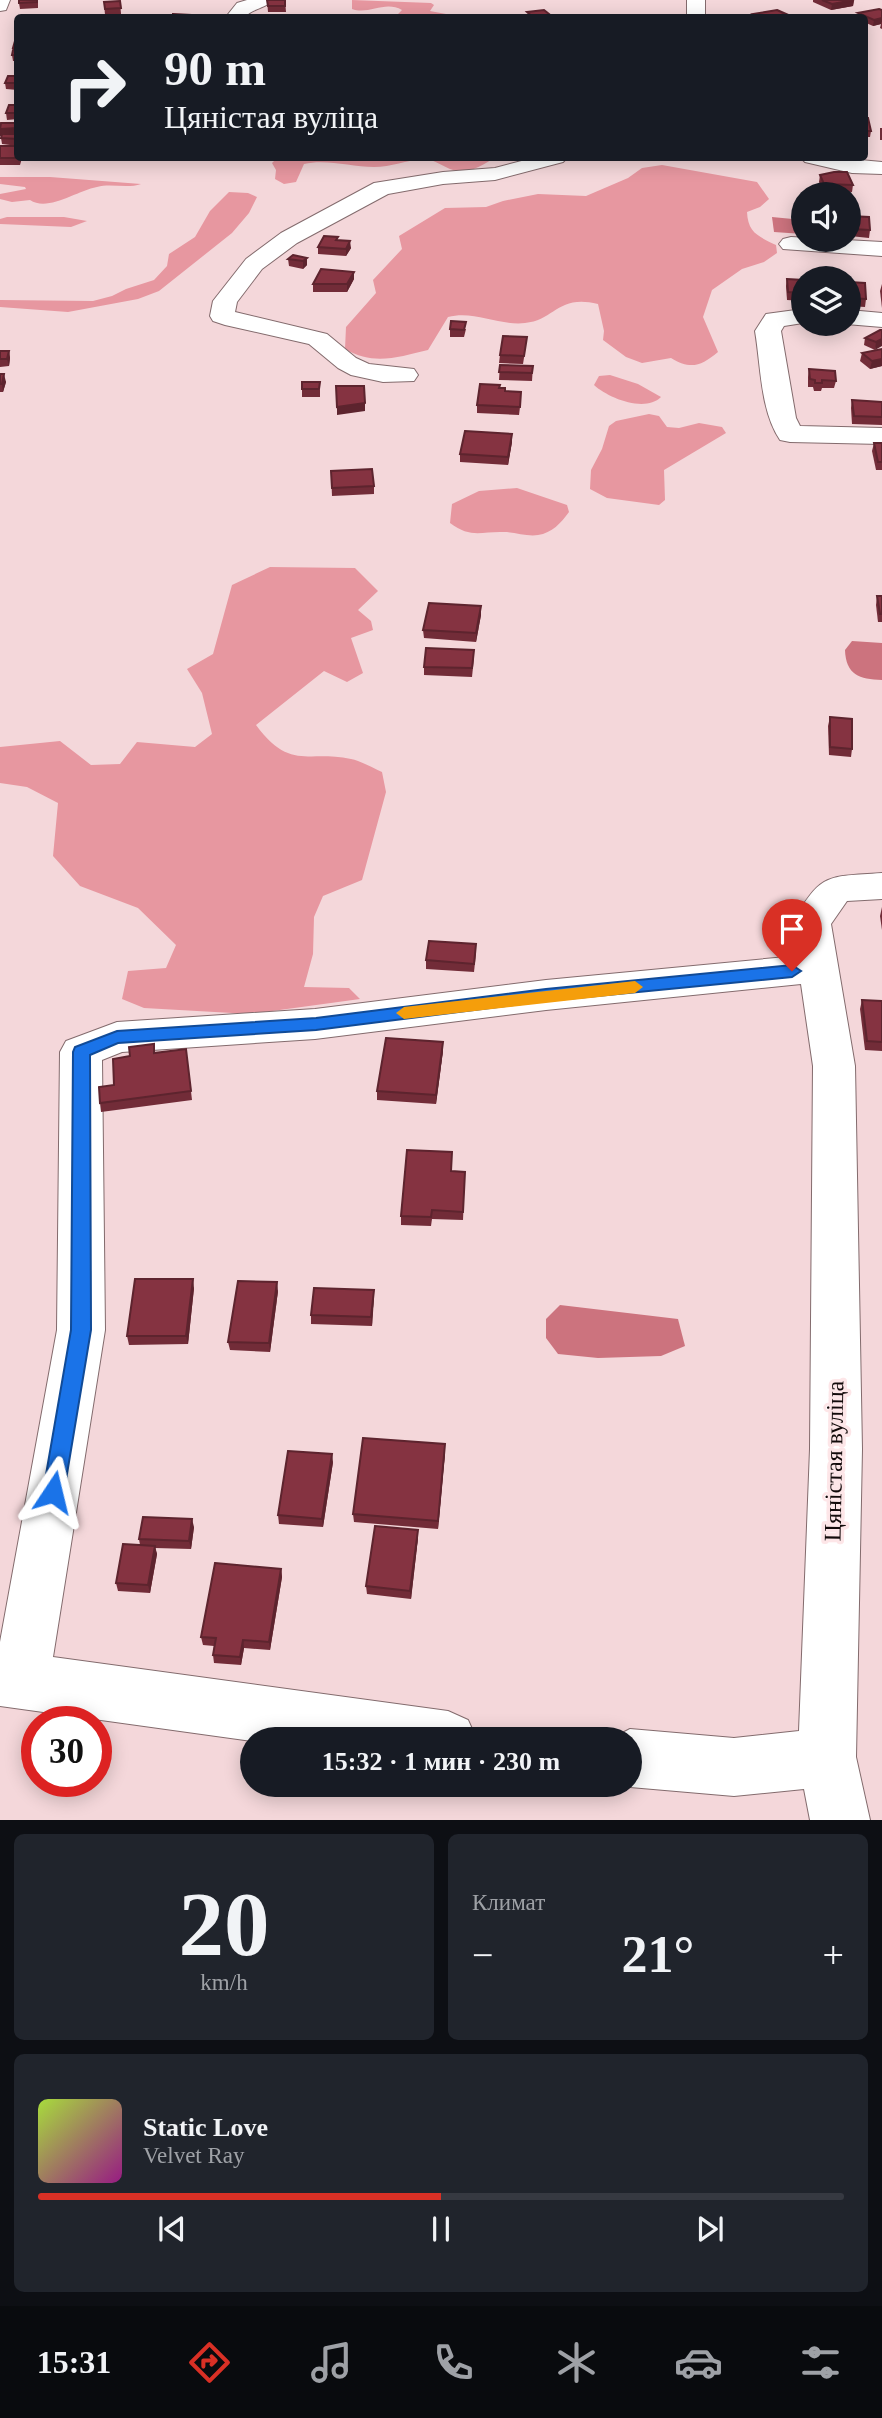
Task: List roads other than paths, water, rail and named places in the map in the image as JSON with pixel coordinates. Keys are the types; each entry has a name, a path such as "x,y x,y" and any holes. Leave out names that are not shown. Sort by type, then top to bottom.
{"street":[{"path":"0,6 1,0"},
{"path":"237,14 243,7 264,0"},
{"path":"405,375 370,372 347,363 334,348 318,339 273,325 237,322 222,317 225,301 254,264 289,238 382,188 443,178 495,174 545,161"},
{"path":"825,161 852,167 882,168"},
{"path":"861,248 882,249"},
{"path":"791,317 775,319 768,331 782,418 790,434 882,436"},
{"path":"861,318 882,320"},
{"name":"Цяністая вуліца","path":"840,1819 827,1757 836,1449 834,1066 811,923 836,889 882,886"},
{"path":"354,1727 10,1680 81,1330 81,1052 117,1037 316,1024 546,995 820,968"},
{"path":"642,1759 734,1767 827,1757"}]}
